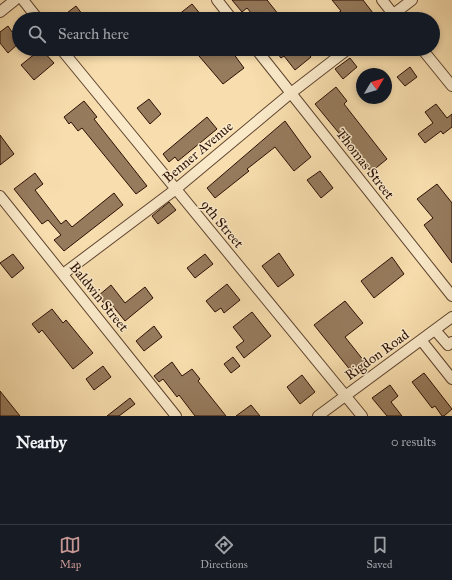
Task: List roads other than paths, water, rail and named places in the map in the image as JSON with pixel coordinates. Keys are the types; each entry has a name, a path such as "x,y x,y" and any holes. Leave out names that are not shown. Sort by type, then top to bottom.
{"street":[{"path":"0,12 15,0"},
{"path":"23,0 32,12"},
{"path":"216,0 226,12"},
{"path":"382,0 389,12"},
{"path":"398,12 412,0"},
{"name":"9th Street","path":"67,56 346,394 362,416"},
{"name":"Thomas Street","path":"262,56 452,296"},
{"name":"Benner Avenue","path":"63,274 176,189 339,56"},
{"path":"428,56 452,86"},
{"name":"Baldwin Street","path":"0,196 176,416"},
{"name":"Rigdon Road","path":"318,416 346,394 452,318"},
{"path":"433,356 450,344 435,330"},
{"path":"421,340 452,379"}]}
